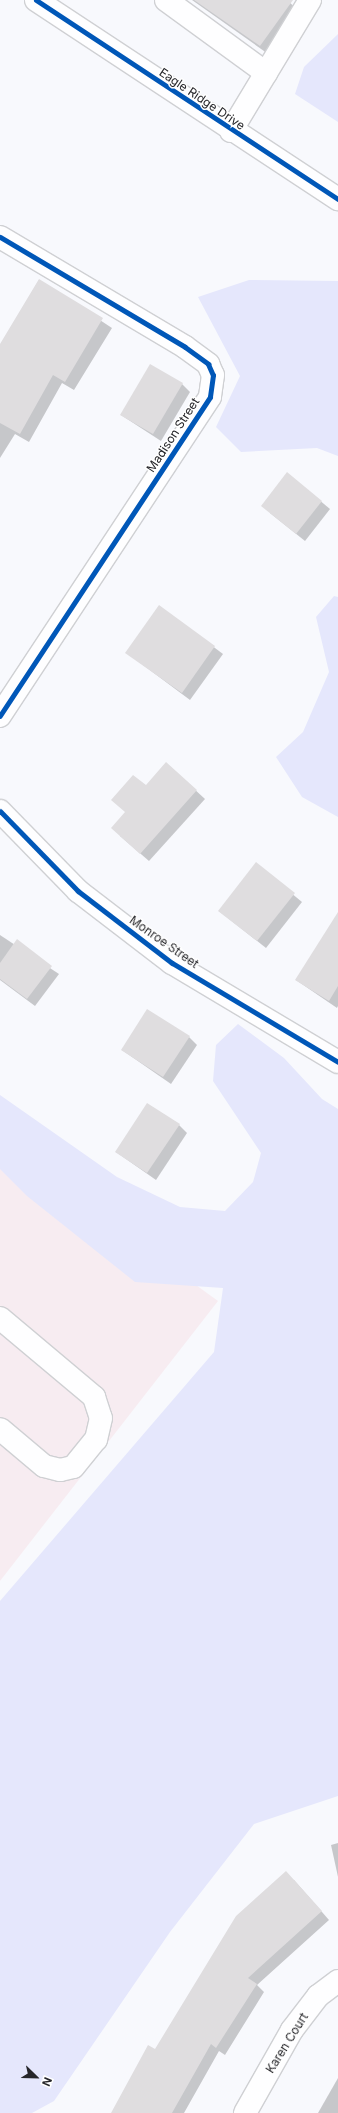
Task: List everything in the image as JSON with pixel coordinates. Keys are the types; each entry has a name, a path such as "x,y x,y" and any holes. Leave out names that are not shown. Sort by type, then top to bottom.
{"street":[{"name":"Eagle Ridge Drive","path":"36,0 231,131 338,199"},
{"path":"166,0 266,73"},
{"path":"231,131 310,0"},
{"name":"Madison Street","path":"0,237 185,347 208,364 213,375 210,397 0,716"},
{"name":"Monroe Street","path":"0,811 78,891 172,963 338,1062"},
{"path":"0,1318 94,1398 101,1418 96,1440 73,1467 60,1470 44,1466 0,1429"},
{"name":"Karen Court","path":"245,2113 292,2030 318,1996 338,1981"}],"shaded area":[{"path":"338,34 338,122 295,94 304,67"},
{"path":"249,280 338,281 338,456 317,448 241,452 216,427 240,376 198,297"},
{"path":"334,596 338,597 338,817 302,797 276,757 303,732 329,672 316,617"},
{"path":"238,1024 284,1058 322,1099 338,1109 338,1796 254,1824 170,1932 54,2101 32,2113 0,2113 0,1601 214,1352 223,1288 135,1282 27,1196 0,1169 0,1095 117,1177 180,1207 225,1211 253,1182 261,1153 213,1081 216,1045"},
{"path":"0,1143 218,1301 0,1581"}],"building":[{"path":"194,0 293,0 260,46"},
{"path":"39,279 103,318 65,382 53,375 20,434 0,423 0,344"},
{"path":"150,364 183,383 153,434 120,415"},
{"path":"287,472 322,501 296,534 261,506"},
{"path":"159,605 215,646 182,693 125,653"},
{"path":"166,762 197,790 140,854 111,828 125,812 111,800 133,775 146,785"},
{"path":"256,862 295,893 257,941 218,911"},
{"path":"338,912 338,986 329,1001 295,980"},
{"path":"17,939 52,966 27,999 0,979 0,963"},
{"path":"147,1009 190,1036 163,1077 121,1050"},
{"path":"147,1103 180,1124 147,1173 115,1152"},
{"path":"286,1871 322,1911 248,1978 257,1984 216,2048 211,2044 172,2113 111,2113 148,2045 155,2049 236,1916"}],"cycle path":[{"path":"36,0 338,199"},
{"path":"0,237 185,347 208,364 213,375 210,397 0,716"},
{"path":"0,811 78,891 172,963 338,1062"}]}
